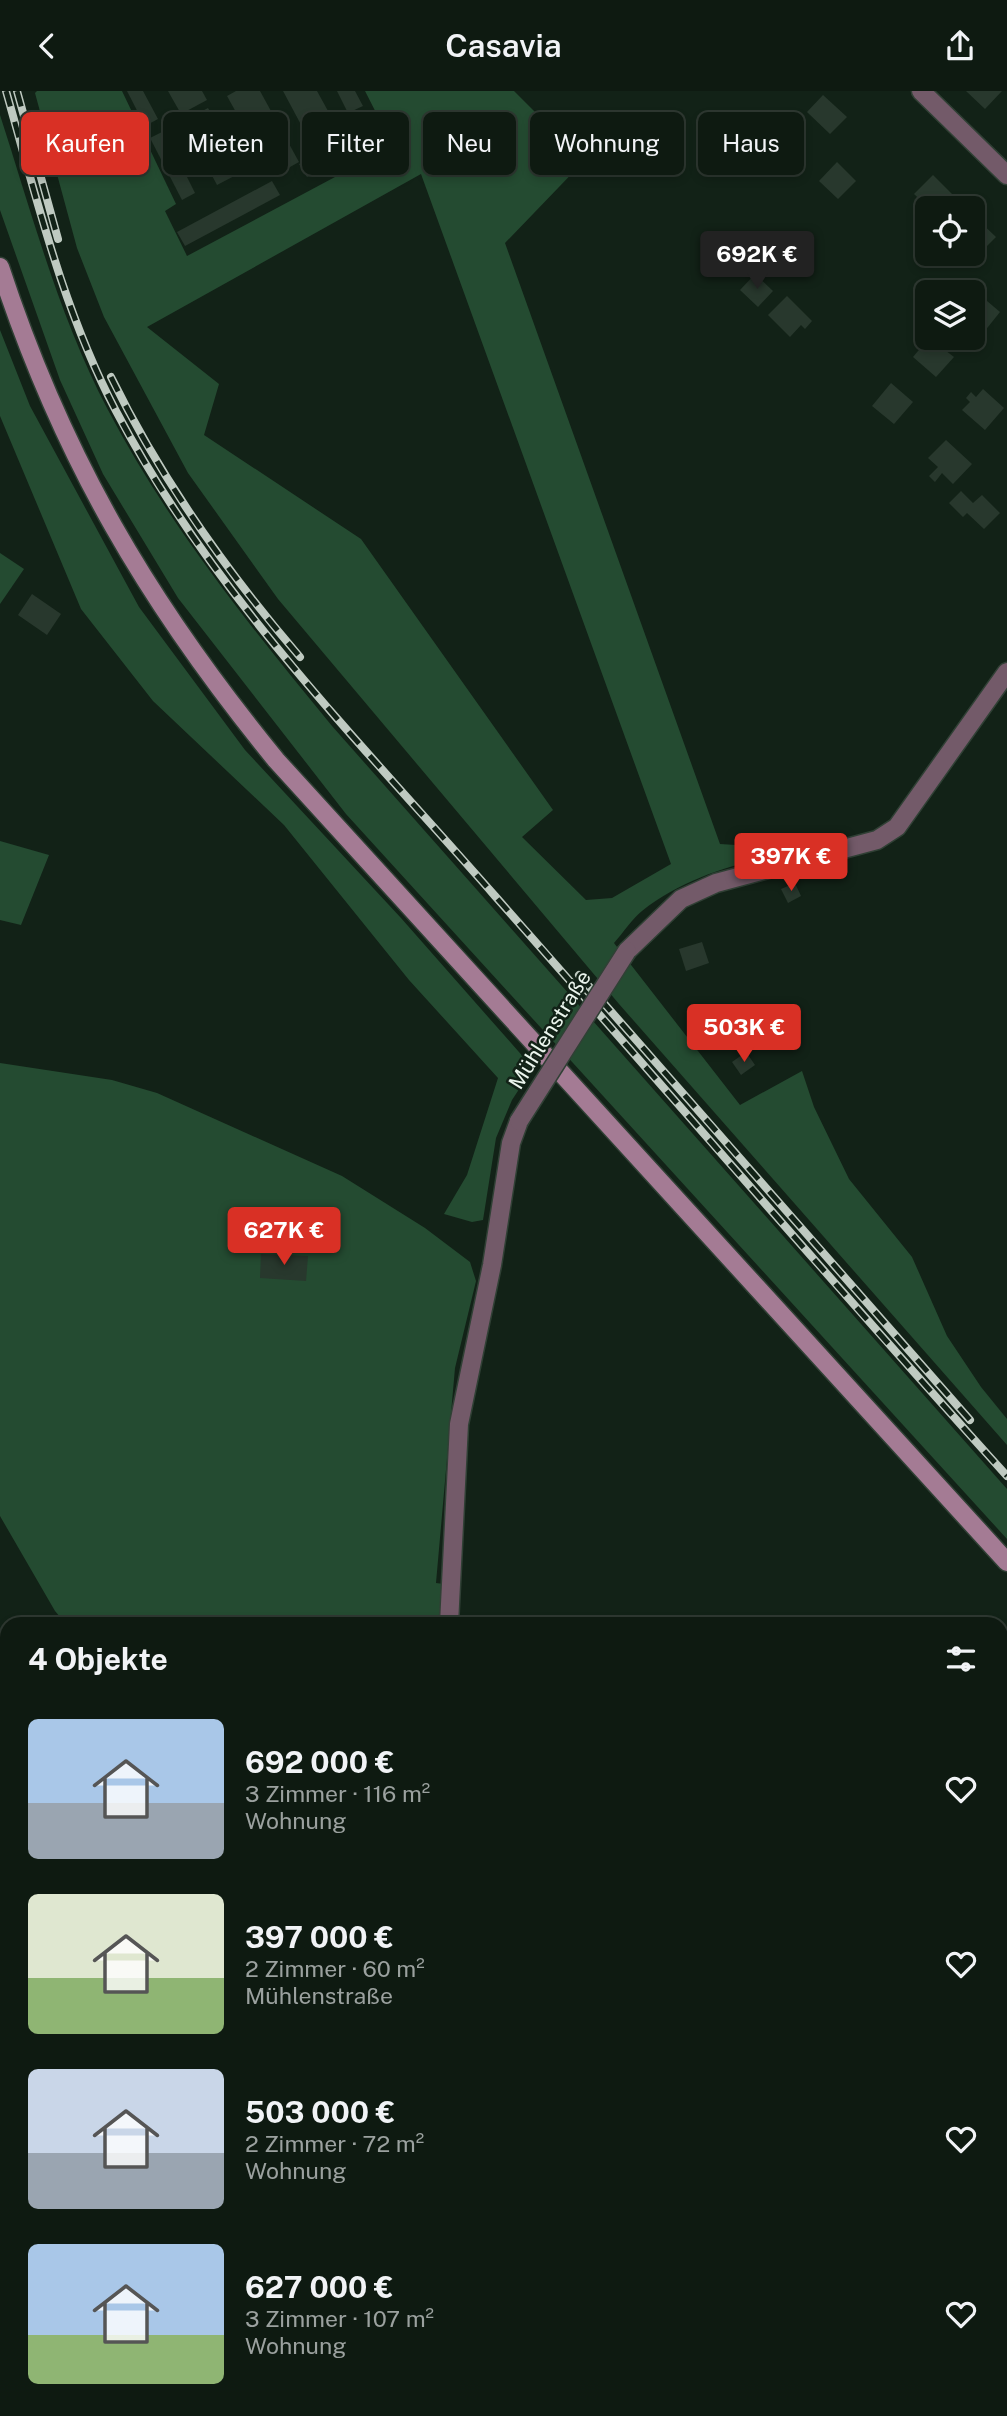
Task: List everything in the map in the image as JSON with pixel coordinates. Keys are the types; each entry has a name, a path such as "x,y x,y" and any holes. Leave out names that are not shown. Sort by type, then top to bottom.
{"main road":[{"path":"0,267 52,407 84,474 160,608 217,688 275,760 1007,1562"}],"street":[{"path":"921,91 1007,176"},
{"name":"Mühlenstraße","path":"449,1617 459,1424 492,1265 511,1143 519,1121 627,951 681,899 716,883 877,840 897,827 1007,672"}],"green space":[{"path":"37,91 122,91 132,112 40,112 35,93"},
{"path":"365,91 514,91 535,112 530,112 530,175 571,175 505,243 720,844 803,849 740,864 679,887 642,911 614,943 740,1105 802,1071 814,1107 849,1179 912,1257 947,1336 981,1387 1007,1419 1007,1445 619,1004 278,599 188,473 104,317 77,248 57,175 149,175 149,148 176,204 165,211 187,256 339,175 409,175 409,112 376,112","holes":["421,174 671,864 612,898 586,900 522,837 553,810 361,539 204,435 219,384 147,327"]},
{"path":"0,115 48,265 91,375 132,453 212,574 332,726 1007,1489 1007,1539 346,814 178,598 103,474 60,380 0,210"},
{"path":"0,330 30,406 139,607 245,750 401,918 533,1068 512,1100 496,1138 483,1220 472,1222 444,1214 467,1175 498,1078 409,980 284,825 153,701 81,609 0,416"},
{"path":"0,553 24,569 0,604"},
{"path":"0,841 49,855 21,925 0,920"},
{"path":"0,1063 112,1080 157,1093 342,1176 425,1228 470,1262 476,1281 455,1368 436,1583 460,1586 456,1617 60,1617 0,1516"}],"building":[{"path":"127,91 143,91 158,119 149,124 149,112 138,112"},
{"path":"168,91 202,91 207,100 180,112"},
{"path":"236,91 260,91 272,112 236,112 227,96"},
{"path":"283,91 317,91 329,112 302,112 302,127"},
{"path":"337,91 355,91 363,106 348,112"},
{"path":"966,91 1002,91 985,109"},
{"path":"823,95 847,117 830,134 807,112"},
{"path":"163,132 163,163 150,138"},
{"path":"288,142 299,162 288,168"},
{"path":"837,162 856,181 838,199 819,181"},
{"path":"169,175 186,175 195,193 182,200"},
{"path":"212,175 236,175 217,185"},
{"path":"933,175 953,195 916,196 914,194"},
{"path":"272,181 280,195 185,246 177,232"},
{"path":"985,226 996,237 985,248"},
{"path":"755,274 773,291 758,307 740,290"},
{"path":"787,296 812,321 805,329 801,325 790,337 768,315"},
{"path":"985,299 1000,312 985,331"},
{"path":"919,350 945,350 954,357 936,377 913,357"},
{"path":"891,383 913,402 894,424 872,406"},
{"path":"983,389 1004,408 985,430 962,410 970,402 966,398 971,392 976,397"},
{"path":"946,440 972,464 953,484 942,473 935,482 929,476 938,467 928,458"},
{"path":"961,491 973,503 982,495 1000,513 984,529 967,513 963,517 949,503"},
{"path":"32,594 61,614 47,635 18,615"},
{"path":"795,883 801,896 788,903 781,889"},
{"path":"702,942 709,963 686,971 679,949"},
{"path":"746,1052 755,1065 741,1075 732,1062"},
{"path":"261,1254 308,1256 306,1281 260,1278"}],"railway":[{"path":"6,91 40,214 66,294 97,373 154,478 197,542 243,604 341,723 1007,1476"},
{"path":"17,91 58,239"},
{"path":"111,377 151,452 196,523 246,591 300,657"},
{"path":"579,975 970,1420"}]}
